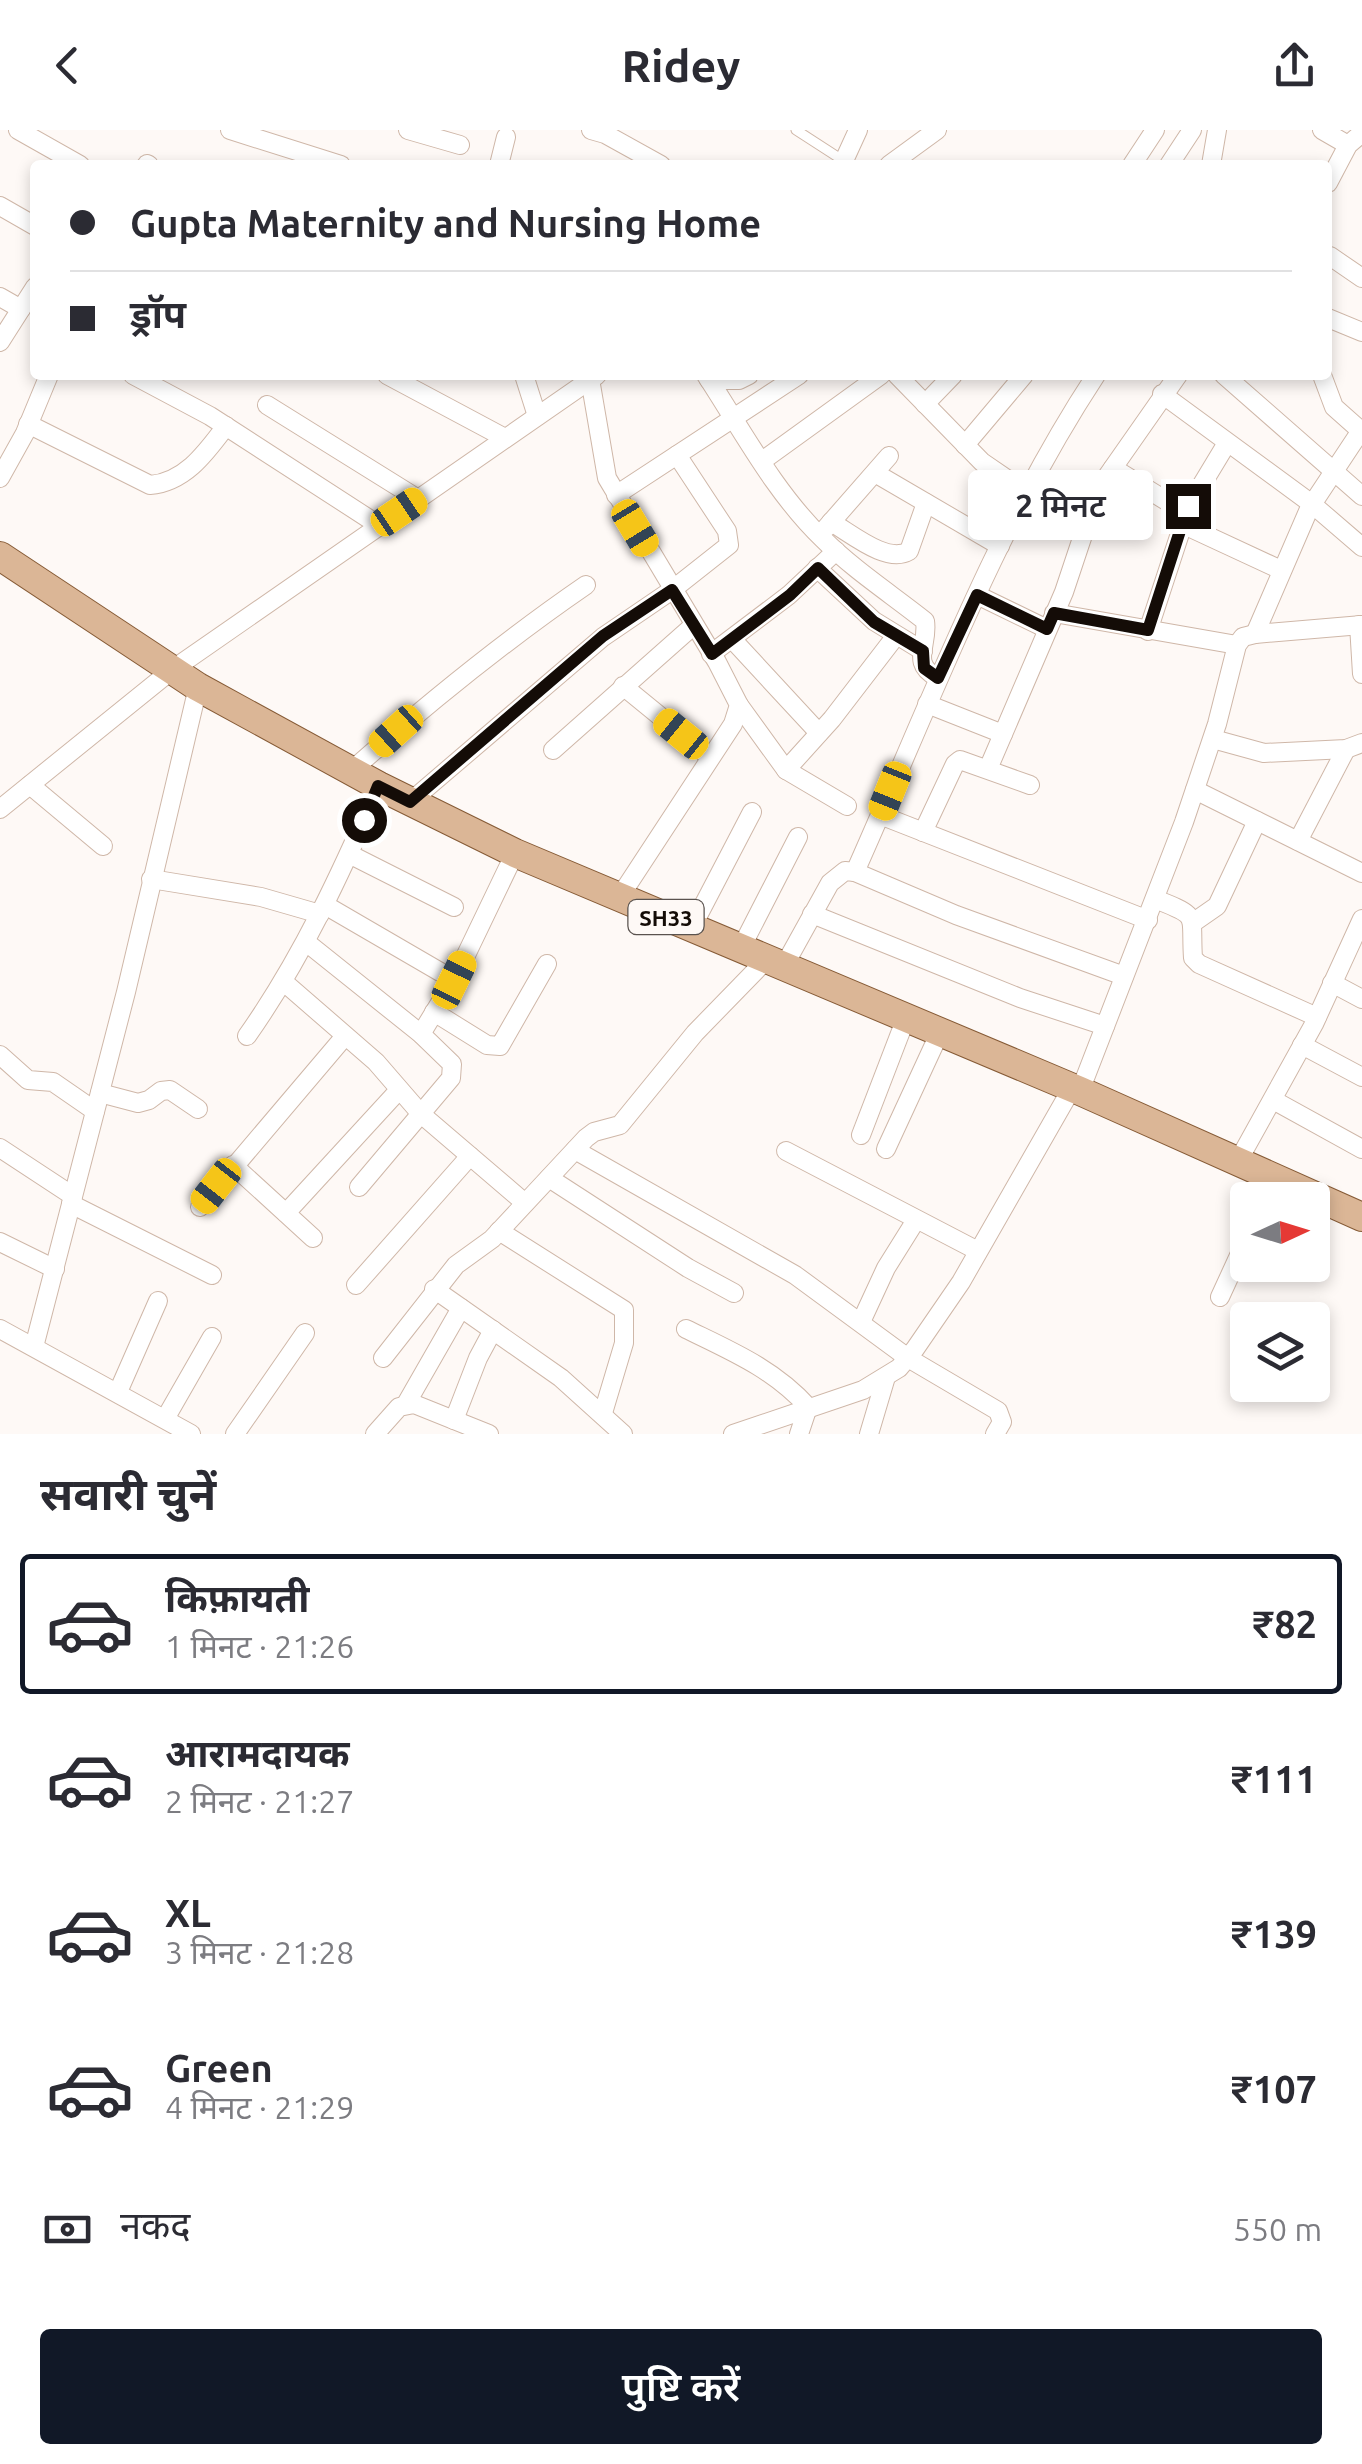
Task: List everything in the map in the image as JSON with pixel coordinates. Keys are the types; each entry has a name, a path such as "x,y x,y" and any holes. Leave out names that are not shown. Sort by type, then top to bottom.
{"main road":[{"name":"SH33","path":"1,559 198,687 410,802 515,853 1076,1090 1238,1163 1259,1182"},
{"name":"SH33","path":"1330,1208 1362,1218"}],"street":[{"path":"18,130 71,160"},
{"path":"230,130 325,160"},
{"path":"408,130 460,145"},
{"path":"592,130 652,160"},
{"path":"844,160 858,130"},
{"path":"896,160 937,130"},
{"path":"1135,160 1155,130"},
{"path":"1171,160 1192,130"},
{"path":"1212,160 1217,130"},
{"path":"1322,130 1355,139 1332,176"},
{"path":"500,160 506,137"},
{"path":"0,206 30,223"},
{"path":"1332,257 1362,278"},
{"path":"0,342 30,295"},
{"path":"0,297 21,309"},
{"path":"1332,320 1362,332"},
{"path":"0,478 47,380"},
{"path":"142,380 226,426 380,526"},
{"path":"396,380 505,438"},
{"path":"526,380 538,416"},
{"path":"0,809 172,670 590,380"},
{"path":"594,380 602,461 616,495 739,705 786,770 847,806"},
{"path":"710,380 762,461 826,529 836,551 926,622 924,668 938,678"},
{"path":"616,495 791,380"},
{"path":"762,461 874,380"},
{"path":"906,380 965,445 992,470 1026,492"},
{"path":"924,404 948,380"},
{"path":"965,445 1020,380"},
{"path":"855,872 938,678 1026,492 1093,380"},
{"path":"988,769 1051,621 1089,517 1113,468 1174,380"},
{"path":"1230,380 1362,496"},
{"path":"1254,634 1312,504 1362,430 1334,407 1324,380"},
{"path":"1162,394 1312,504 1362,547"},
{"path":"267,405 418,499"},
{"path":"28,424 150,484 172,479 193,466 226,426"},
{"path":"1148,630 1184,518 1227,442"},
{"path":"410,802 603,636 730,545 726,531 678,455"},
{"path":"826,529 889,456"},
{"path":"1113,468 1184,518 1281,570"},
{"path":"875,473 1000,546"},
{"path":"826,529 890,555 904,555 909,551 926,504"},
{"path":"712,654 790,595 836,551"},
{"path":"818,568 894,636 923,651"},
{"path":"351,772 442,691 586,584"},
{"path":"977,595 1051,621 1148,630 1236,645"},
{"path":"733,1434 767,1427 808,1407 863,1390 886,1377 908,1358 962,1282 1076,1090 1105,1026 1213,739 1236,645 1243,637 1254,634 1360,625 1362,674"},
{"path":"553,750 694,626"},
{"path":"786,770 820,733 894,636"},
{"path":"732,639 820,733"},
{"path":"622,686 710,757"},
{"path":"34,1348 198,687"},
{"path":"928,704 1003,734"},
{"path":"620,898 733,724 739,705"},
{"path":"1213,739 1264,753 1354,746"},
{"path":"1298,841 1354,746"},
{"path":"923,832 954,764 965,760 1030,785"},
{"path":"30,785 102,846"},
{"path":"247,1036 285,982 306,942 378,786"},
{"path":"1195,790 1362,873"},
{"path":"692,928 752,812"},
{"path":"880,815 1148,920"},
{"path":"1194,922 1216,906 1258,821"},
{"path":"741,948 798,837"},
{"path":"421,1034 454,980 515,853"},
{"path":"349,854 454,907"},
{"path":"383,1358 456,1264 500,1231 594,1132 620,1126 695,1033 776,962 838,875 855,872 956,915 1124,976"},
{"path":"151,879 322,909 454,980"},
{"path":"1156,898 1190,914 1194,922 1194,958 1199,964 1317,1017"},
{"path":"812,914 1020,998 1105,1026"},
{"path":"1238,1163 1317,1017 1362,920"},
{"path":"306,942 421,1034 449,1059 452,1072 359,1187"},
{"path":"434,1012 487,1045 500,1046 547,964"},
{"path":"285,982 376,1062 421,1114 526,1203"},
{"path":"1332,983 1362,998"},
{"path":"861,1135 906,1018"},
{"path":"886,1149 940,1032"},
{"path":"200,1207 346,1036"},
{"path":"1302,1045 1362,1077"},
{"path":"0,1055 28,1080 53,1082 98,1102 138,1103 161,1090 170,1090 198,1109"},
{"path":"286,1214 400,1090"},
{"path":"1273,1100 1362,1148"},
{"path":"0,1148 72,1200 212,1275"},
{"path":"575,1150 795,1276 908,1358 998,1410 1002,1422 995,1434"},
{"path":"786,1151 978,1251"},
{"path":"356,1285 470,1156"},
{"path":"233,1166 312,1238"},
{"path":"549,1178 688,1268 734,1293"},
{"path":"860,1322 886,1268 916,1220"},
{"path":"500,1231 624,1310 624,1343 603,1413"},
{"path":"0,1242 55,1269"},
{"path":"1220,1298 1230,1276"},
{"path":"434,1289 561,1378 623,1434"},
{"path":"118,1392 158,1301"},
{"path":"375,1434 406,1404 462,1308"},
{"path":"0,1329 191,1434"},
{"path":"454,1420 493,1330"},
{"path":"686,1330 782,1380 808,1407"},
{"path":"234,1434 305,1333"},
{"path":"165,1419 212,1338"},
{"path":"868,1434 886,1377"},
{"path":"406,1404 489,1434"},
{"path":"798,1434 808,1407"}],"lane":[{"path":"796,130 839,160"}],"route":[{"path":"364,820 378,786 410,802 603,636 672,590 712,654 790,595 818,568 874,622 923,651 924,668 938,678 977,595 1047,629 1054,613 1148,630 1188,506"}]}
